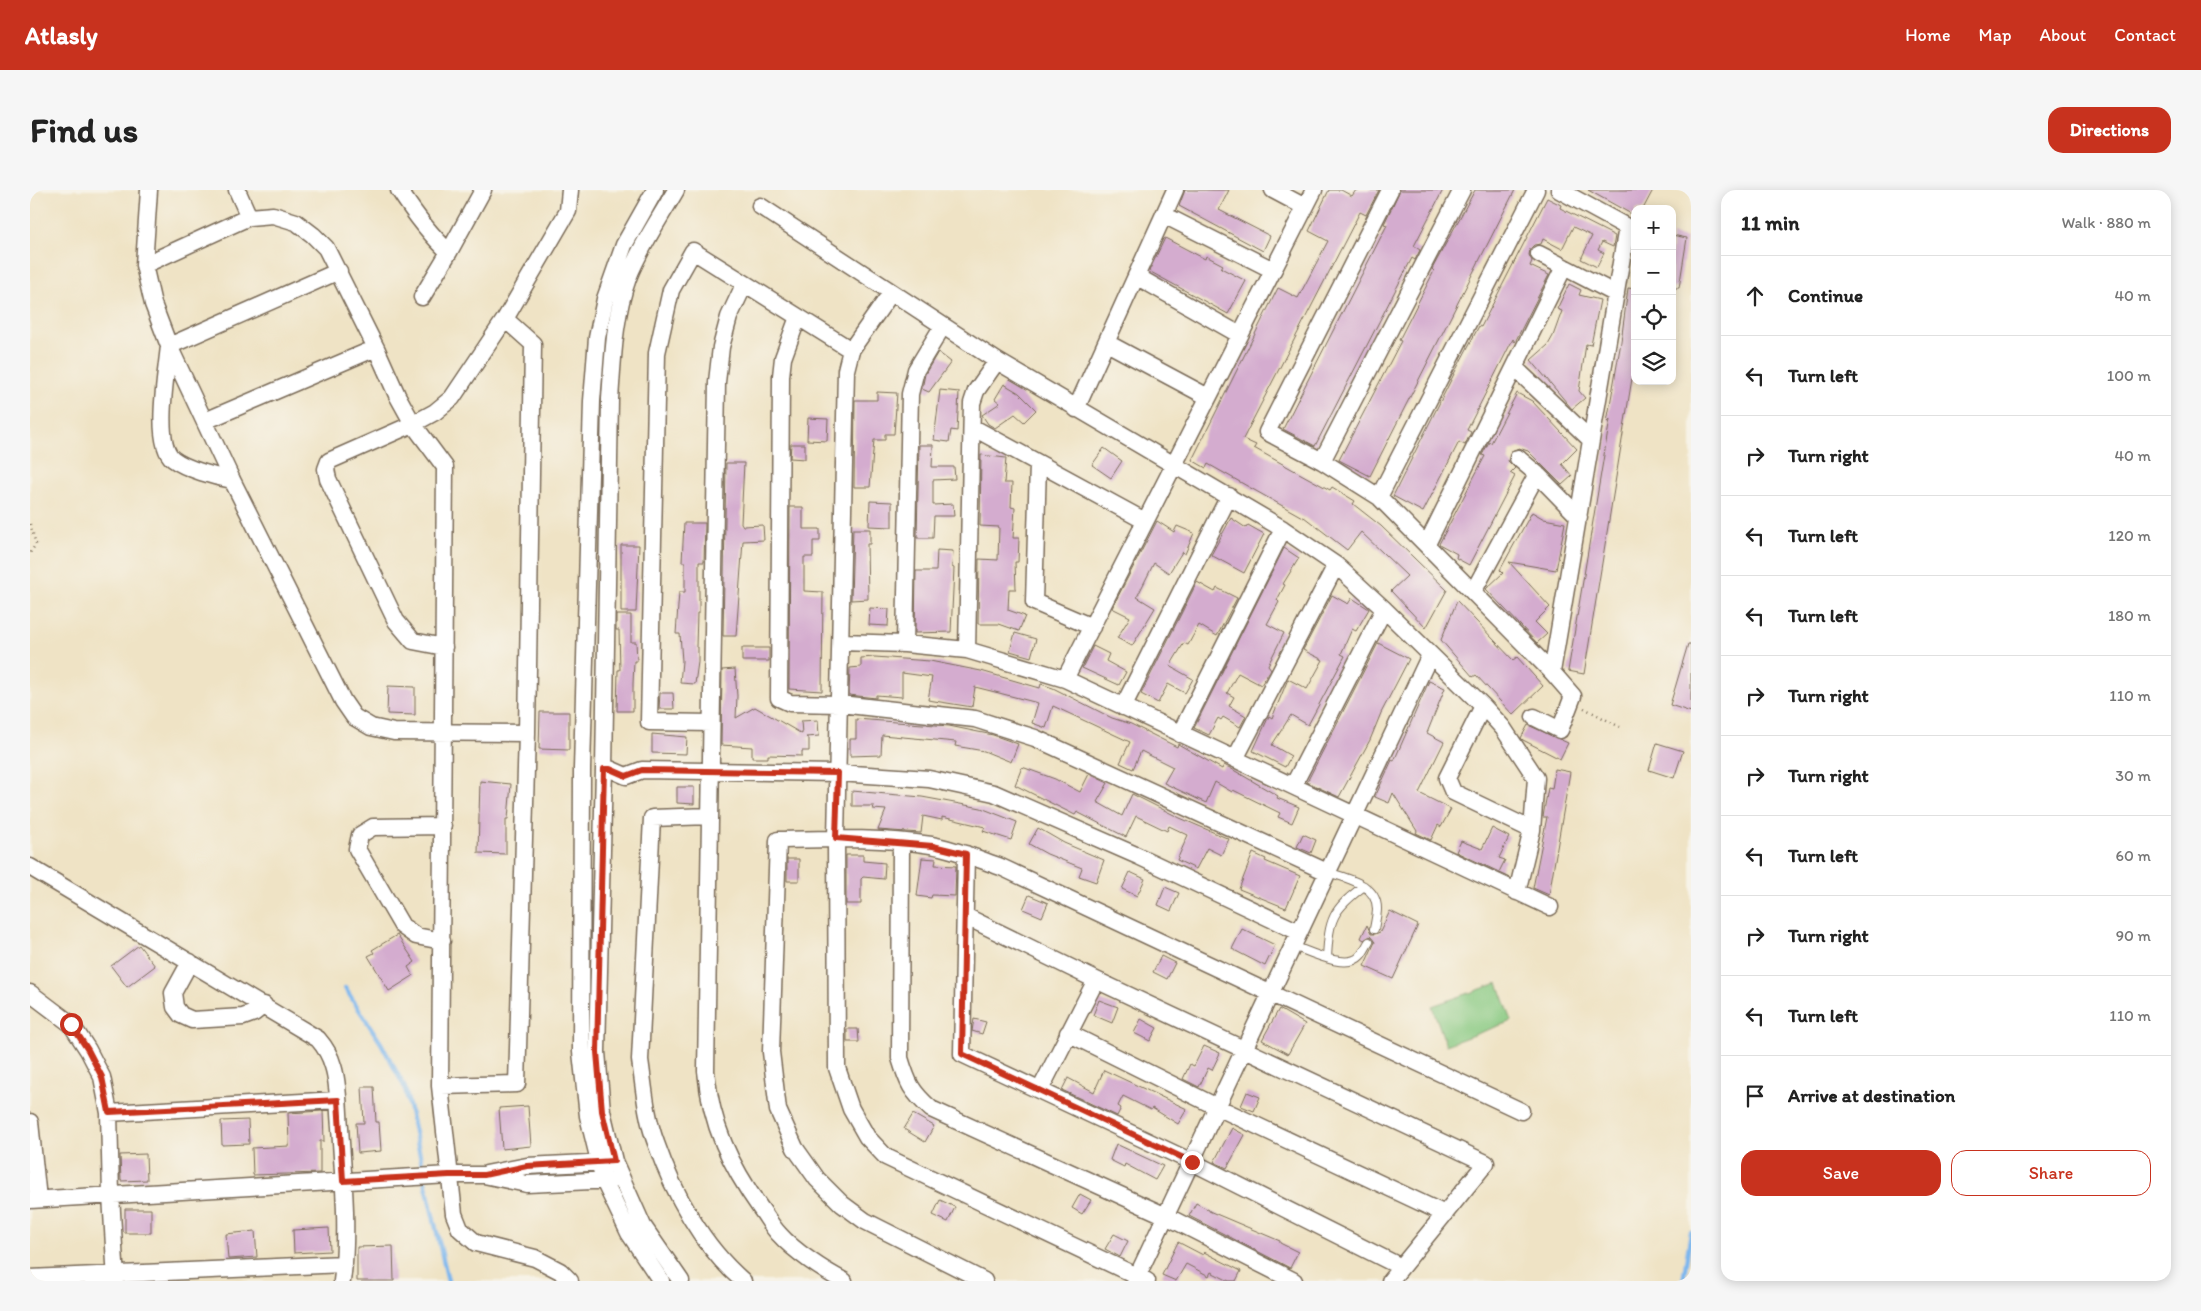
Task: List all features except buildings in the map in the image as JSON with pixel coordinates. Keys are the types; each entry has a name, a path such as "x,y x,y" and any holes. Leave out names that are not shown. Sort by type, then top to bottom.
{"street":[{"path":"149,190 144,265 153,304 169,346 232,480 343,700 354,717 370,727 394,732 527,733"},
{"path":"237,190 249,217"},
{"path":"399,190 419,220 449,252"},
{"path":"422,296 483,190"},
{"path":"444,647 413,641 396,621 328,479 326,469 329,461 413,424 435,412 452,398 505,319 568,212 570,190"},
{"path":"655,190 624,245 604,299 597,338 592,401 582,768 581,1052 588,1116 607,1162 621,1179 643,1226 681,1281"},
{"path":"662,1281 629,1234 604,1181 607,1162 597,1052 607,769 610,399 615,338 621,301 628,277 676,190"},
{"path":"1076,409 1175,190"},
{"path":"1273,190 1305,207"},
{"path":"1065,679 1314,190"},
{"path":"1390,190 1267,432 1322,462 1379,497 1552,672 1573,696 1560,730 1534,717"},
{"path":"1322,462 1462,190"},
{"path":"1379,497 1536,190"},
{"path":"1552,672 1627,227 1559,190"},
{"path":"760,206 942,327 997,361 1076,409 1284,529 1336,565 1384,608 1503,728 1536,778 1532,830 1518,892"},
{"path":"144,265 249,217 273,215 296,222 326,248 339,271 397,395 413,424 445,467 440,1086 454,1214 460,1229 476,1243 535,1258 560,1271 570,1281"},
{"path":"1164,215 1273,270"},
{"path":"710,723 649,722 657,353 671,290 693,251 851,350"},
{"path":"1539,254 1616,294"},
{"path":"1427,544 1564,267"},
{"path":"169,346 339,271"},
{"path":"1136,276 1240,335"},
{"path":"744,284 729,317 721,347 717,382 710,723 711,771 706,1071 709,1098 719,1135 745,1186 779,1234 827,1273 844,1281"},
{"path":"891,293 851,350 846,370 836,838 837,1068 852,1109 867,1137 886,1157 1140,1279 1166,1216 1430,655"},
{"path":"798,318 783,358 781,376 779,698 790,703 840,704 975,719 1035,738 1327,872"},
{"path":"440,1086 517,1084 527,733 533,344 505,319"},
{"path":"905,644 910,394 916,370 942,327"},
{"path":"1107,343 1208,397"},
{"path":"169,346 162,416 165,447 173,459 192,468 232,480"},
{"path":"205,421 376,348"},
{"path":"967,650 972,403 976,391 997,361"},
{"path":"1514,368 1592,440"},
{"path":"972,427 1144,521"},
{"path":"1518,458 1537,474 1579,517"},
{"path":"1038,464 1034,602 1092,627"},
{"path":"1473,592 1537,474"},
{"path":"1123,708 1229,496"},
{"path":"1180,734 1284,529"},
{"path":"1235,759 1336,565"},
{"path":"1293,786 1384,608"},
{"path":"841,642 905,644 967,650 1065,679 1123,708 1550,907"},
{"path":"1483,706 1447,778 1453,792 1532,830"},
{"path":"582,768 607,769 626,776 642,770 838,773 929,779 994,792 1138,856 1296,939"},
{"path":"710,816 652,818 640,1060 645,1097 655,1142 680,1200 708,1242 743,1281"},
{"path":"442,941 416,936 402,926 357,849 360,835 373,827 443,826"},
{"path":"984,1281 865,1221 842,1204 817,1179 795,1148 778,1110 770,1052 778,840 836,838 901,842 933,846 966,854 1001,867 1271,992 1521,1111"},
{"path":"901,842 900,1058 907,1082 915,1094 931,1109 1166,1216 1294,1281"},
{"path":"966,854 962,1054 1192,1162 1401,1267"},
{"path":"30,867 264,1005 318,1039 327,1050 334,1067 338,1100 343,1181 344,1264 342,1281"},
{"path":"966,916 1096,980 1486,1163 1390,1281"},
{"path":"190,962 173,993 175,1007 181,1015 192,1020 243,1017 254,1014 264,1005"},
{"path":"1040,1090 1096,980"},
{"path":"30,993 71,1024 88,1050 102,1077 109,1112 111,1195 116,1277"},
{"path":"1068,1033 1217,1108 1445,1214"},
{"path":"109,1112 338,1100"},
{"path":"30,1122 34,1200 449,1175 484,1175 515,1168 607,1162"},
{"path":"545,1165 546,1184"},
{"path":"484,1175 514,1182 546,1184 621,1179"},
{"path":"30,1278 116,1277 344,1264"}],"lane":[{"path":"1327,872 1364,886 1372,895 1378,908 1374,929"},
{"path":"1327,958 1328,932 1332,918 1348,898 1364,886"},
{"path":"1296,939 1327,958 1349,962 1360,957 1368,942"}],"path":[{"path":"30,524 36,544 30,552"},
{"path":"1573,696 1585,708 1620,727"}],"green space":[{"path":"1498,983 1512,1021 1446,1045 1432,1006"}],"waterway":[{"path":"345,988 381,1043 405,1088 424,1173"},
{"path":"425,1181 448,1281"},
{"path":"1683,1281 1691,1232"}],"route":[{"path":"71,1024 88,1050 102,1077 109,1112 338,1100 343,1181 484,1175 527,1166 614,1161 602,1111 597,1052 604,769 610,769 626,776 642,770 838,773 836,838 901,842 933,846 966,854 962,1054 1192,1162"}]}
